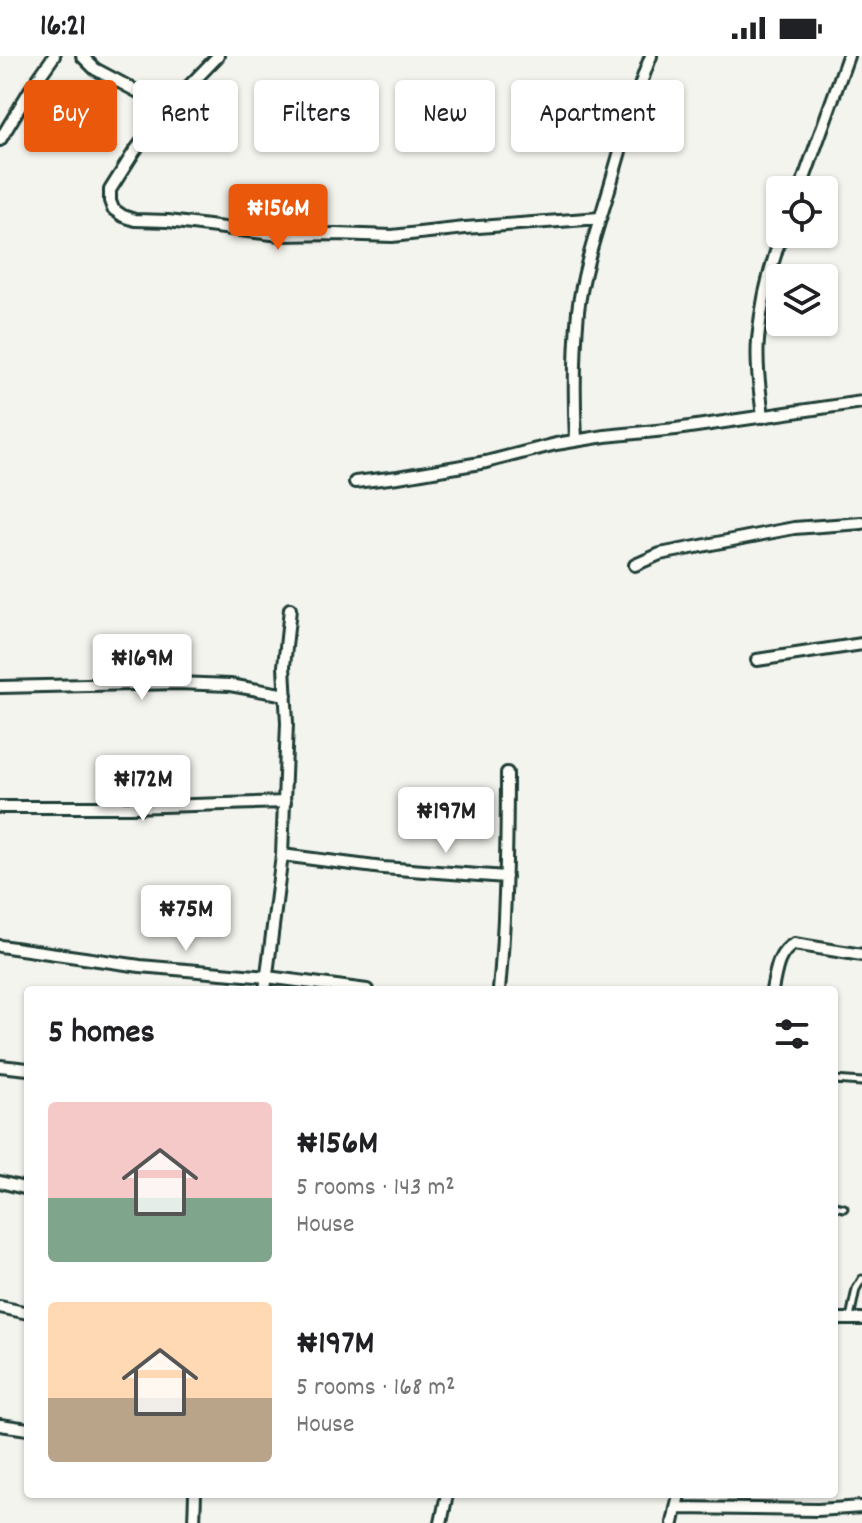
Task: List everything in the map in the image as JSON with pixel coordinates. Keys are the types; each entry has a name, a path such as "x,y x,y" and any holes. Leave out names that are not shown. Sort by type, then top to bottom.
{"street":[{"path":"0,140 54,56"},
{"path":"82,56 95,69 133,89"},
{"path":"195,80 218,56"},
{"path":"576,441 574,394 579,309 600,218 651,56"},
{"path":"805,176 848,56"},
{"path":"134,152 110,190 110,201 113,209 135,220 168,221 280,235 392,236 600,218"},
{"path":"763,417 758,342 764,301 778,248"},
{"path":"355,482 486,462 576,441 862,402"},
{"path":"635,565 660,554 794,528 862,523"},
{"path":"266,986 282,855 285,802 284,666 290,609"},
{"path":"757,660 862,644"},
{"path":"0,687 177,683 230,685 286,695"},
{"path":"499,986 504,937 507,773"},
{"path":"0,807 285,802"},
{"path":"282,855 383,868 506,877"},
{"path":"773,986 778,961 785,949 794,944 862,955"},
{"path":"0,946 140,966 336,986"},
{"path":"0,1066 24,1069"},
{"path":"0,1182 24,1188"},
{"path":"0,1307 24,1312"},
{"path":"0,1425 24,1428"},
{"path":"194,1523 195,1498"},
{"path":"441,1523 446,1498"},
{"path":"673,1523 678,1498"},
{"path":"677,1508 818,1510 862,1507"}],"lane":[{"path":"838,1080 862,1082"},
{"path":"838,1207 844,1208"},
{"path":"856,1319 856,1289 862,1279"}]}
